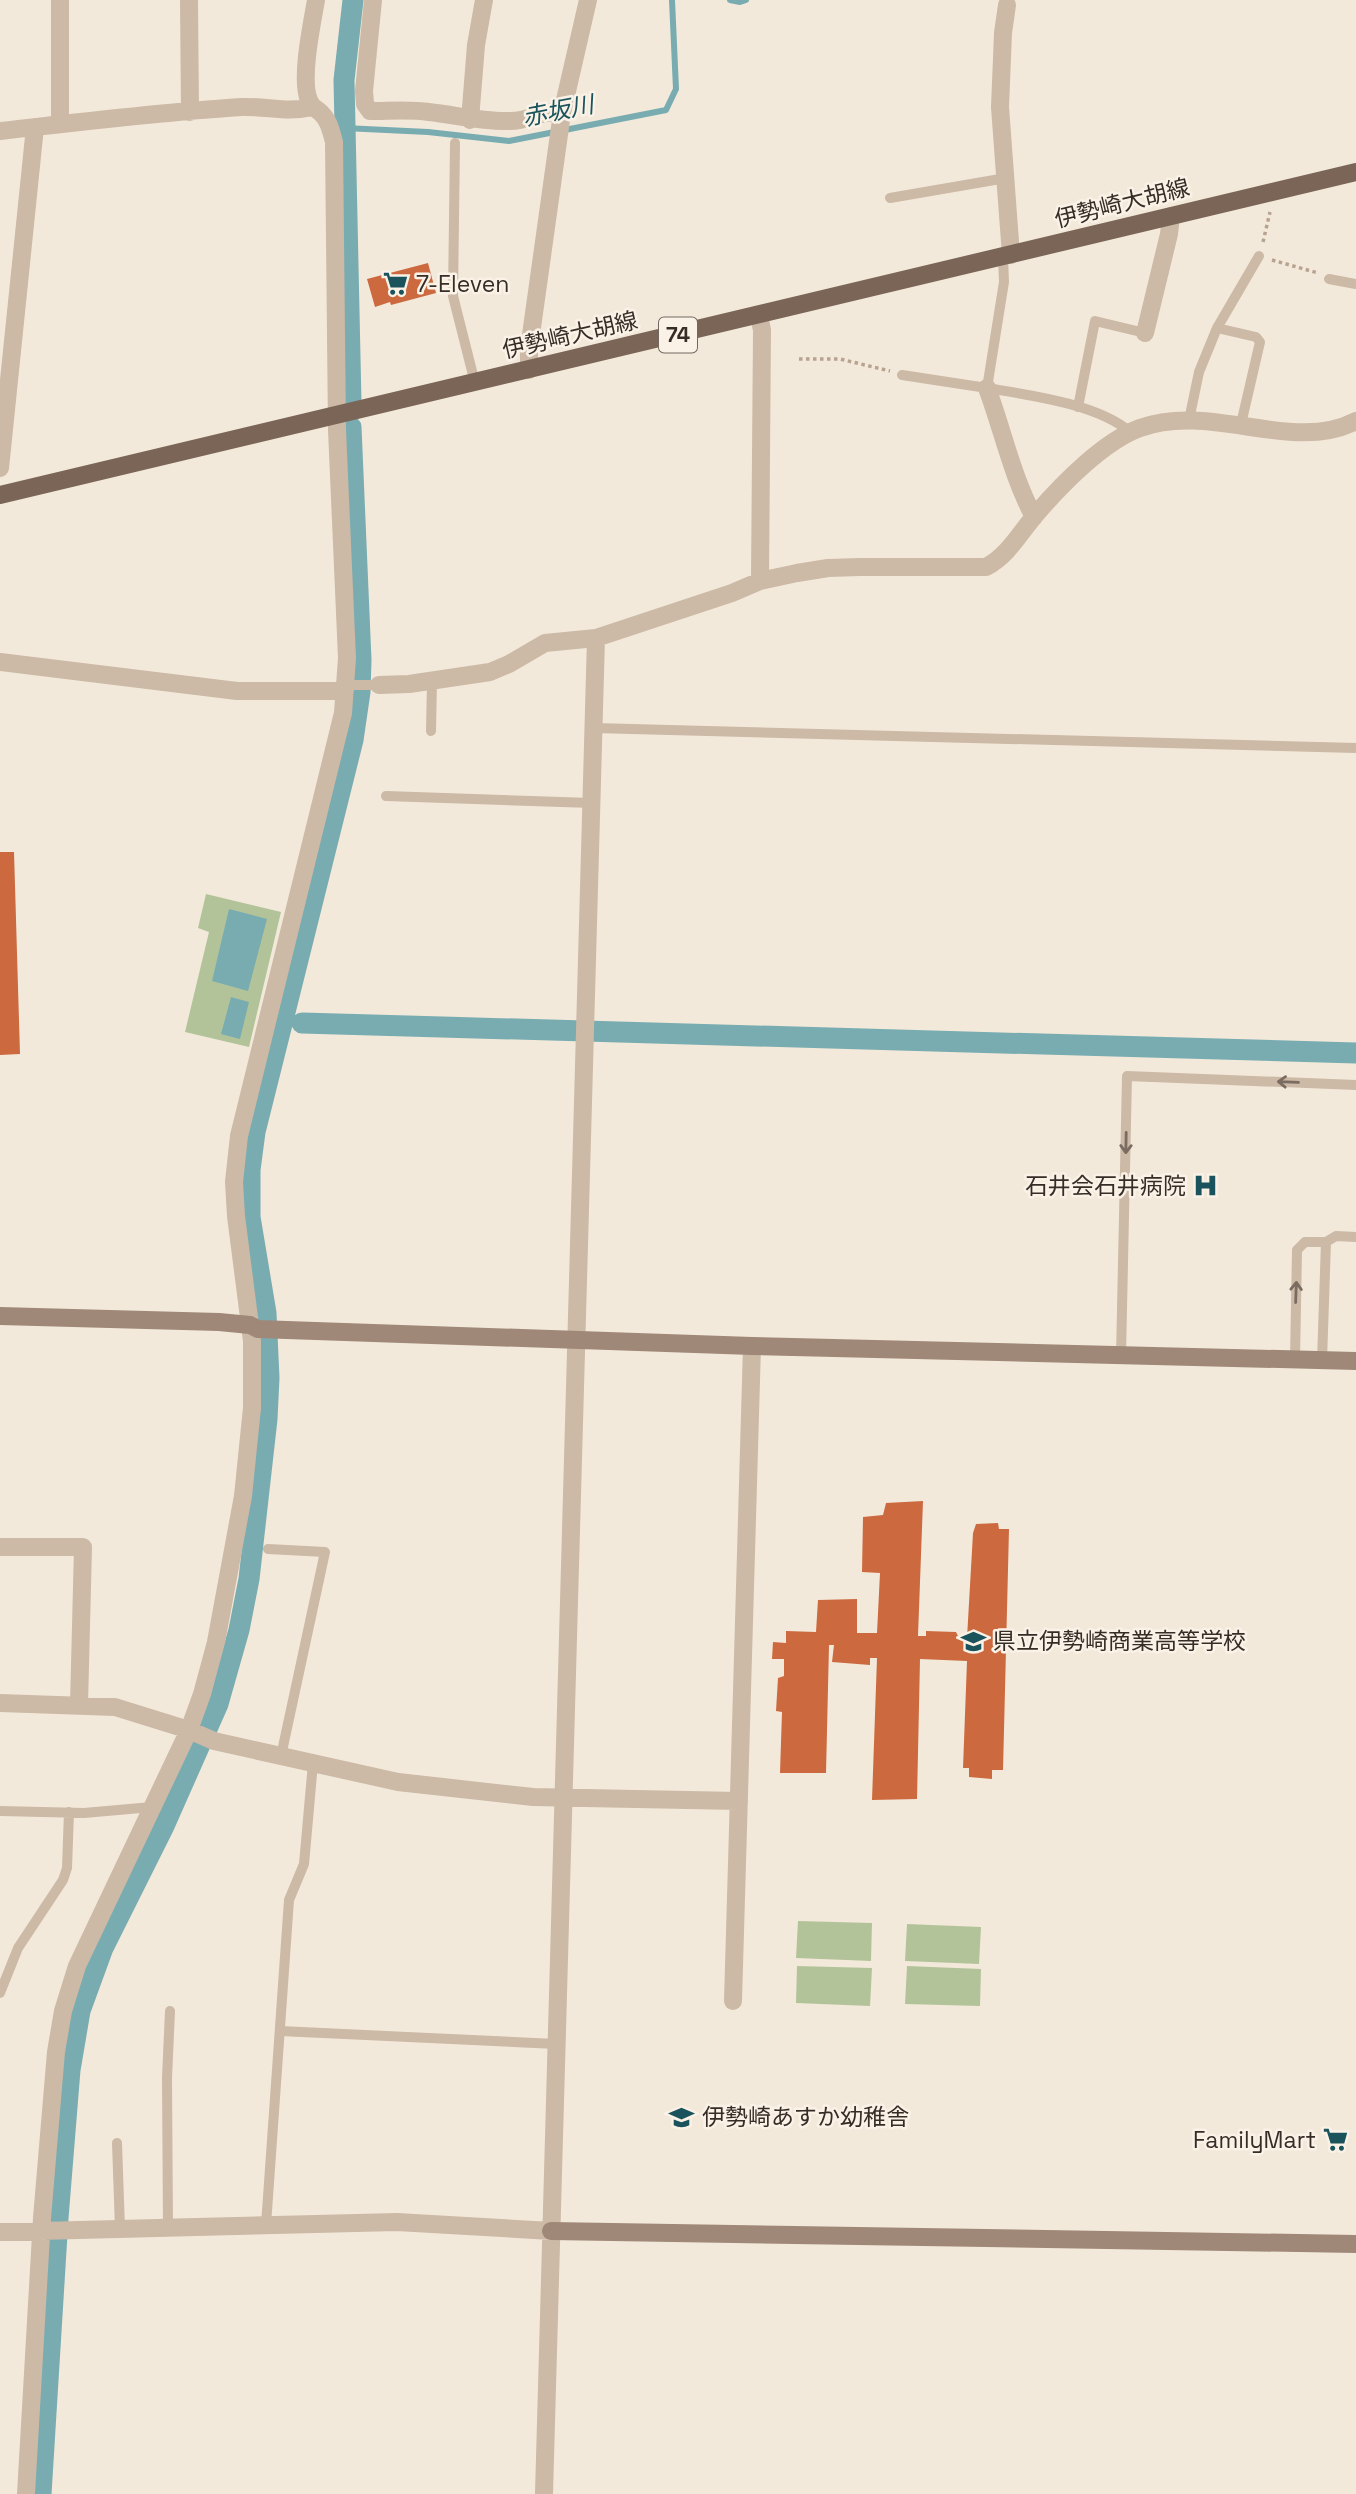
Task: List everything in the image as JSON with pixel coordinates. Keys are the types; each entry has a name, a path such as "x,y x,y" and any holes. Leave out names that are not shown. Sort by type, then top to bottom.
{"main road":[{"name":"伊勢崎大胡線","path":"0,494 759,316 1356,172"}],"street":[{"path":"60,0 60,124"},
{"path":"190,0 190,112"},
{"path":"26,2494 41,2231 56,2053 63,2011 77,1966 189,1730 216,1642 243,1496 252,1408 254,1327 236,1216 234,1182 239,1136 331,766 358,686 347,658 338,415 334,142 328,123 321,113 312,107 307,97 306,83 316,0"},
{"path":"373,0 364,91 365,104 370,111 426,111 470,120 521,121 547,111 562,113"},
{"path":"470,120 476,45 484,0"},
{"path":"529,370 529,349 562,113 588,0"},
{"path":"1007,5 1000,107 1006,178 1007,256"},
{"path":"0,131 157,113 245,107 296,111 312,107"},
{"path":"0,468 35,127"},
{"path":"1145,333 1171,216"},
{"path":"759,316 762,330 760,581"},
{"path":"987,387 998,416 1010,463 1034,517"},
{"path":"0,662 237,691 432,681 490,672 545,643 596,638 732,593 760,581 828,568 986,567 1003,556 1062,486 1090,461 1130,432 1152,424 1212,420 1310,432 1335,429 1356,421"},
{"path":"544,2494 596,638"},
{"path":"0,1316 219,1322 279,1329 752,1346 1356,1361"},
{"path":"733,2001 752,1346"},
{"path":"0,1546 83,1547 79,1705"},
{"path":"0,1703 115,1707 189,1730 214,1741 398,1782 562,1798 739,1801"},
{"path":"0,2232 397,2222 551,2231 1356,2244"}],"lane":[{"path":"455,143 453,296 475,383"},
{"path":"890,198 1006,178"},
{"path":"987,387 1007,256"},
{"path":"1189,420 1199,372 1217,327 1259,256"},
{"path":"1329,279 1356,284"},
{"path":"1078,407 1095,321 1145,333"},
{"path":"1217,327 1256,337 1260,342 1241,425"},
{"path":"902,375 1037,396 1119,422 1130,432"},
{"path":"431,731 432,681"},
{"path":"594,728 1356,748"},
{"path":"386,796 592,803"},
{"path":"1121,1356 1127,1076 1356,1085"},
{"path":"1294,1360 1297,1250 1305,1242 1326,1242 1336,1236 1356,1237"},
{"path":"1322,1361 1326,1242"},
{"path":"268,1549 325,1552 281,1756"},
{"path":"266,2225 289,1900 304,1864 313,1763"},
{"path":"0,1811 69,1812 152,1807"},
{"path":"0,1993 18,1948 63,1880 67,1868 69,1812"},
{"path":"168,2228 167,2078 170,2011"},
{"path":"280,2031 556,2044"},
{"path":"117,2143 120,2229"}],"path":[{"path":"1267,194 1271,210 1259,256 1317,272 1329,279"},
{"path":"799,359 840,359 902,375"}],"green space":[{"path":"206,894 281,912 249,1047 185,1032 209,932 198,928"},
{"path":"798,1921 872,1923 871,1961 796,1958"},
{"path":"907,1924 981,1927 979,1964 905,1961"},
{"path":"797,1966 872,1968 870,2006 796,2003"},
{"path":"907,1966 981,1969 980,2006 905,2004"}],"water":[{"path":"229,909 267,919 248,991 212,981"},
{"path":"231,997 249,1002 240,1039 221,1034"}],"building":[{"path":"428,263 436,293 375,307 367,279"},
{"path":"0,852 14,852 20,1054 0,1055"},
{"path":"923,1501 918,1636 926,1636 926,1631 956,1632 959,1638 967,1638 973,1533 976,1524 998,1523 999,1529 1009,1529 1003,1770 992,1770 992,1779 969,1777 969,1768 963,1768 967,1661 920,1659 917,1799 872,1800 877,1658 870,1658 870,1665 832,1662 834,1645 829,1645 826,1773 780,1773 782,1712 776,1711 778,1678 784,1676 784,1659 772,1659 773,1642 786,1643 786,1631 816,1632 818,1600 857,1599 857,1633 877,1633 880,1573 862,1572 863,1517 883,1515 886,1503"}],"waterway":[{"path":"351,403 344,80 353,0"},
{"name":"赤坂川","path":"344,128 428,132 509,141 666,110 676,89 672,0"},
{"name":"赤坂川","path":"730,0 746,0"},
{"path":"41,2494 58,2218 70,2070 80,2011 103,1948 164,1826 218,1704 239,1630 249,1579 269,1378 266,1313 250,1217 250,1170 255,1132 353,740 360,692 351,427"},
{"path":"302,1023 1356,1053"}],"place":[{"name":"7-Eleven","path":"396,284"},
{"name":"石井会石井病院","path":"1206,1186"},
{"name":"県立伊勢崎商業高等学校","path":"973,1641"},
{"name":"伊勢崎あすか幼稚舎","path":"682,2117"},
{"name":"FamilyMart","path":"1336,2140"}]}
